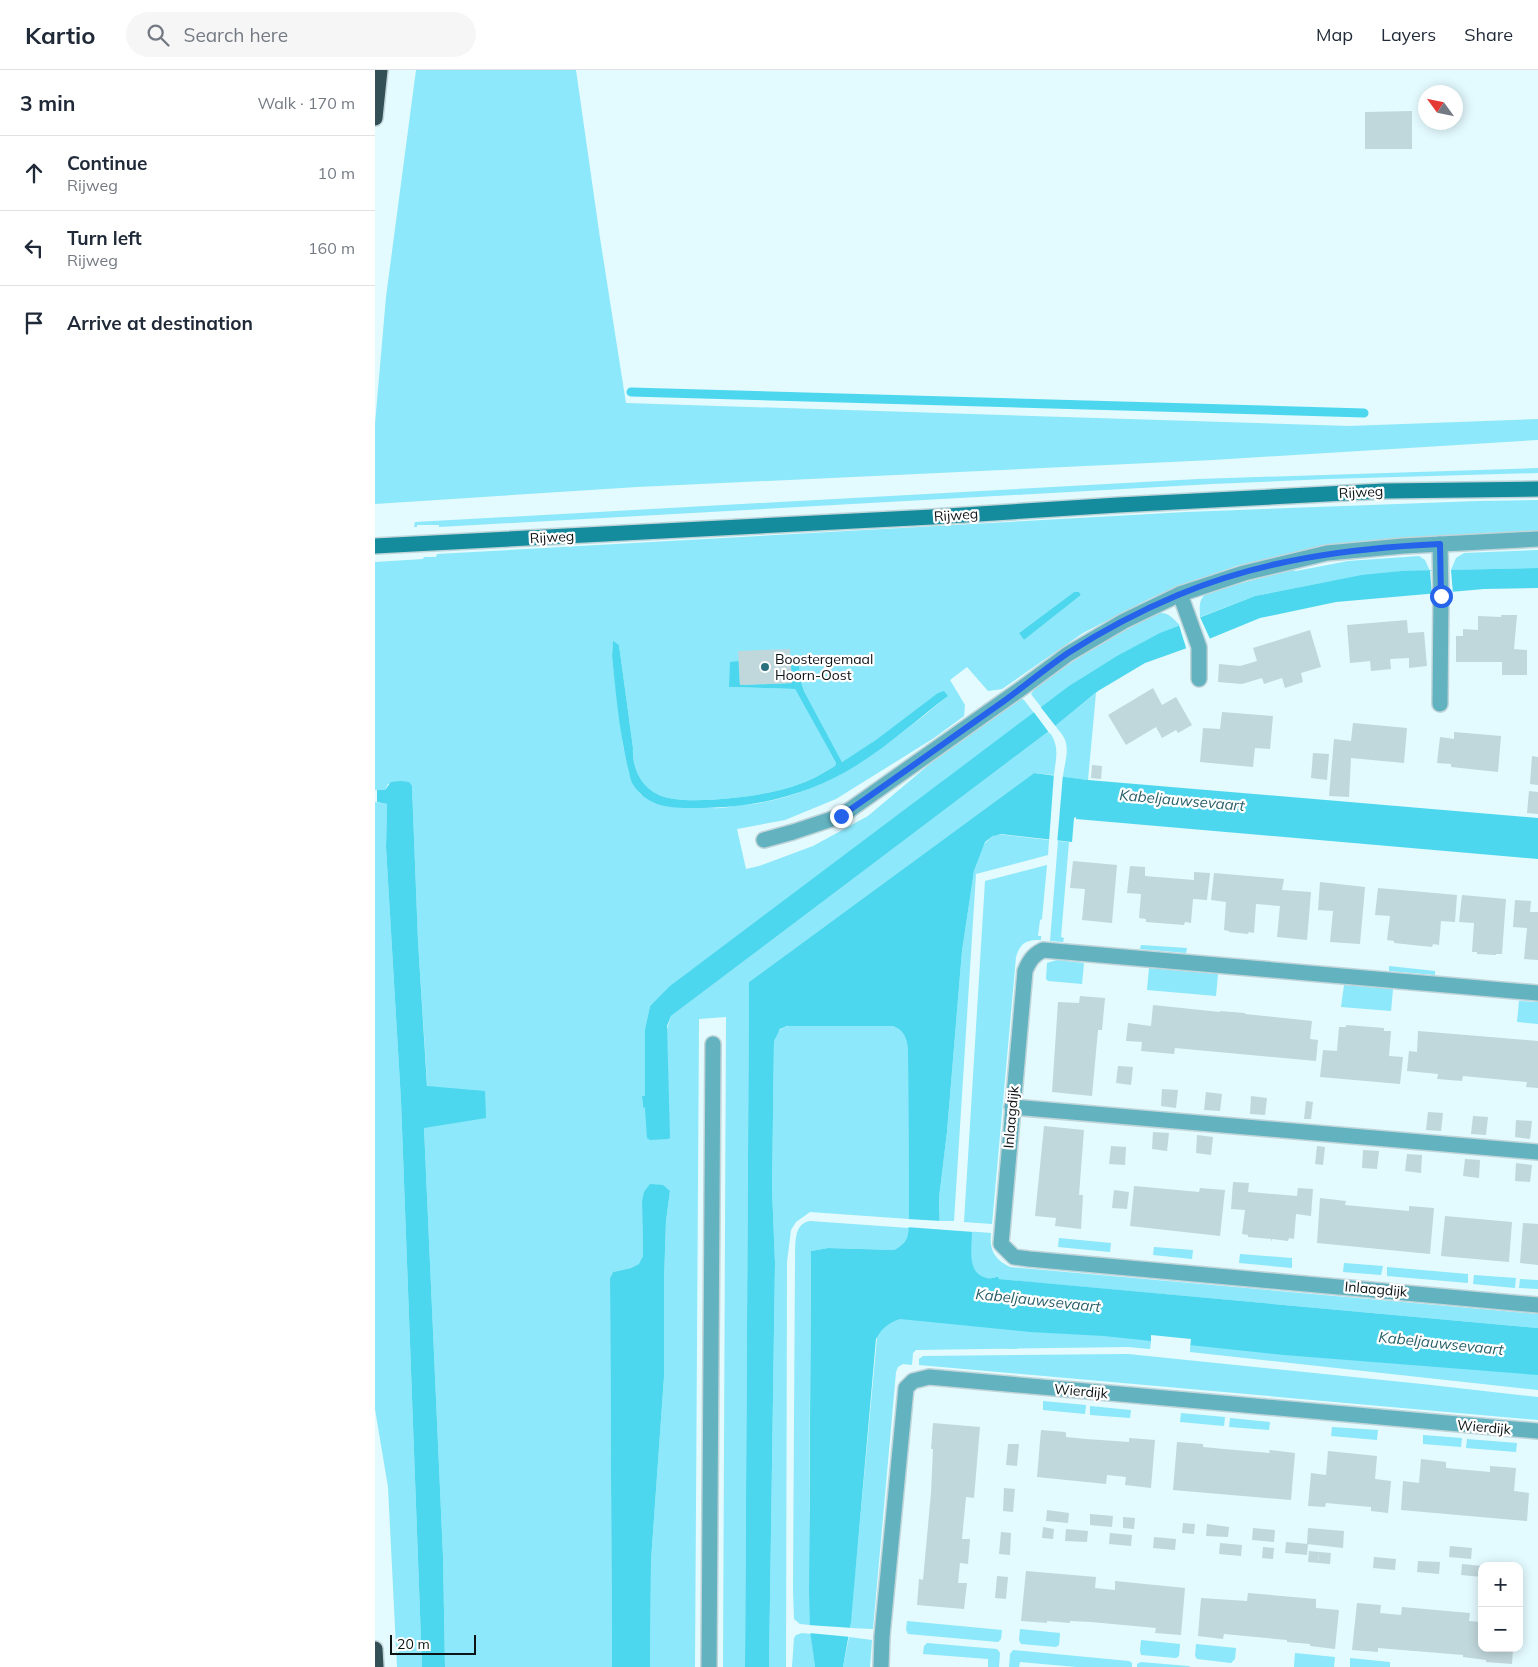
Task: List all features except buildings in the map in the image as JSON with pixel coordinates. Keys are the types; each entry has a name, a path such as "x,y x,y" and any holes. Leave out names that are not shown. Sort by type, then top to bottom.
{"highway":[{"path":"375,118 380,70"},
{"path":"375,1649 375,1667"}],"street":[{"name":"Rijweg","path":"375,546 1384,491 1538,489"},
{"path":"764,840 841,816 1068,654 1124,621 1179,594 1245,573 1327,554 1403,546 1538,539"},
{"path":"1440,544 1440,704"},
{"path":"1179,594 1199,647 1199,679"},
{"name":"Inlaagdijk","path":"1538,993 1043,950 1036,953 1028,962 1025,971 1001,1244 1014,1257 1538,1305"},
{"path":"709,1667 713,1044"},
{"path":"1012,1107 1538,1152"},
{"name":"Wierdijk","path":"881,1667 882,1636 905,1395 906,1388 913,1381 929,1377 1538,1431"}],"shaded area":[{"path":"416,70 576,70 626,403 1349,426 1538,419 1538,440 1213,460 637,487 375,504 375,424 386,297"},
{"path":"1538,468 1538,473 1212,484 439,527 439,525 417,525 417,527 414,527 415,522 1198,479"},
{"path":"1538,500 1538,531 1366,541 1317,547 1236,566 1178,587 1151,598 1083,633 1002,689 988,691 967,667 950,680 965,705 964,716 934,738 836,799 785,820 737,829 746,869 813,846 868,816 944,752 1020,698 1024,700 1034,713 671,986 650,1006 645,1029 645,1096 642,1097 643,1107 671,1016 1049,731 1055,742 1054,775 1034,773 749,982 745,1667 723,1667 726,1017 699,1019 695,1667 650,1667 651,1561 664,1377 664,1281 666,1221 670,1191 642,1202 643,1256 640,1264 613,1272 610,1278 612,1667 445,1667 443,1556 424,1128 428,1097 418,941 412,786 388,784 385,790 375,790 375,562 423,559 424,557 436,557 437,554 1186,512","holes":["1074,592 1079,592 1081,595 1024,640 1019,633","613,642 619,645 636,769 647,787 659,795 671,798 687,800 726,799 781,790 815,777 835,766 836,763 795,689 729,687 739,661 740,685 791,683 799,659 800,679 804,691 842,762 948,696 878,751 827,781 801,792 773,800 724,808 703,807 641,795 632,782 623,746 612,656"]},
{"path":"1538,550 1538,568 1451,570 1456,558 1464,553"},
{"path":"1419,556 1425,560 1430,571 1401,571 1327,582 1255,596 1200,617 1200,602 1205,595 1238,584 1292,570 1296,571 1348,561"},
{"path":"1159,613 1168,615 1180,625 1108,662 1041,707 1031,694 1036,687 1080,657 1127,629"},
{"path":"1096,693 1088,780 1063,777 1067,746 1063,736 1055,726"},
{"path":"375,802 387,804 386,847 401,1101 422,1667 397,1667 388,1487 375,1409"},
{"path":"997,834 1049,840 1048,855 976,874 954,1221 940,1221 939,1198 947,1132 962,951 974,871 984,844"},
{"path":"1058,841 1069,842 1061,937 1064,938 1063,942 1050,941"},
{"path":"1047,865 1042,919 1040,920 1038,936 1041,936 1041,940 1031,941 1022,945 1016,957 992,1224 964,1222 985,881"},
{"path":"1141,945 1187,948 1186,953 1140,949"},
{"path":"1057,960 1084,963 1082,984 1048,981 1046,979 1047,963"},
{"path":"1389,966 1435,971 1435,975 1389,971"},
{"path":"1149,968 1218,974 1216,996 1147,990"},
{"path":"1344,985 1393,989 1391,1011 1341,1007"},
{"path":"1519,1001 1538,1002 1538,1024 1517,1022"},
{"path":"794,1025 893,1026 905,1036 908,1051 909,1219 810,1212 796,1222 791,1230 787,1262 786,1667 769,1667 775,1263 772,1189 774,1041 781,1029"},
{"path":"810,1221 909,1228 905,1244 894,1250 828,1248 811,1251 810,1625 800,1624 794,1619 793,1590 795,1243 800,1227"},
{"path":"940,1229 991,1233 991,1244 994,1254 1000,1261 1010,1267 1538,1314 1538,1328 998,1279 998,1277 966,1278"},
{"path":"1059,1238 1111,1243 1110,1252 1058,1247"},
{"path":"1154,1247 1193,1250 1192,1259 1153,1255"},
{"path":"1240,1254 1292,1258 1292,1268 1239,1263"},
{"path":"1344,1263 1383,1266 1381,1275 1343,1272"},
{"path":"1387,1267 1468,1274 1468,1283 1387,1276"},
{"path":"1474,1275 1516,1278 1515,1288 1473,1284"},
{"path":"1520,1279 1538,1280 1538,1289 1519,1288"},
{"path":"894,1316 1538,1371 1538,1390 1190,1352 1190,1346 1151,1342 1150,1349 1128,1347 916,1350 913,1353 912,1365 903,1364 898,1367 896,1372 873,1629 850,1628 877,1328"},
{"path":"1128,1354 1538,1397 1538,1420 919,1365 919,1359 923,1356"},
{"path":"1043,1401 1086,1405 1085,1414 1043,1410"},
{"path":"1090,1406 1131,1410 1130,1418 1090,1415"},
{"path":"1181,1413 1225,1417 1224,1426 1180,1422"},
{"path":"1230,1418 1270,1422 1269,1430 1229,1427"},
{"path":"1332,1427 1378,1430 1377,1440 1331,1436"},
{"path":"1423,1435 1462,1438 1461,1447 1423,1444"},
{"path":"1467,1439 1517,1443 1516,1452 1466,1448"},
{"path":"907,1621 1002,1630 1001,1639 998,1642 908,1634 906,1630"},
{"path":"1020,1629 1060,1633 1059,1645 1056,1647 1021,1644 1019,1640"},
{"path":"802,1633 811,1634 815,1667 792,1667 794,1638"},
{"path":"849,1637 872,1640 870,1667 843,1667"},
{"path":"1141,1640 1180,1644 1179,1656 1176,1658 1141,1655"},
{"path":"927,1643 997,1649 1000,1653 999,1667 988,1667 988,1659 923,1654 924,1646"},
{"path":"1196,1644 1236,1648 1235,1659 1231,1663 1197,1659 1195,1656"},
{"path":"1013,1650 1129,1661 1132,1663 1132,1667 1076,1667 1020,1662 1019,1667 1009,1667 1010,1654"},
{"path":"1295,1653 1335,1657 1334,1667 1294,1667"},
{"path":"1350,1658 1390,1662 1390,1667 1350,1667"},
{"path":"1141,1662 1191,1667 1137,1667 1137,1664"}],"water":[{"path":"1538,568 1538,588 1484,589 1336,602 1260,618 1145,663 1098,691 1049,731 671,1016 667,1026 670,1138 650,1140 647,1138 645,1108 643,1107 642,1096 645,1096 645,1029 650,1006 670,986 1069,686 1117,656 1160,633 1255,596 1362,575 1401,571"},
{"path":"1074,592 1079,592 1081,595 1024,640 1019,633"},
{"path":"613,641 619,645 636,769 647,787 659,795 671,798 687,800 726,799 781,790 800,784 835,766 836,763 795,689 729,687 730,662 739,661 740,685 791,683 790,659 799,659 800,679 804,691 842,762 876,740 938,693 944,691 948,696 857,765 801,792 741,806 681,808 663,806 640,794 632,782 618,712 612,656"},
{"name":"Kabeljauwsevaart","path":"1034,773 1088,780 1538,818 1538,859 1076,819 1076,817 1074,818 1072,842 1001,834 993,836 985,842 974,871 962,951 947,1132 939,1198 940,1229 972,1231 971,1252 973,1266 980,1275 987,1278 998,1277 999,1279 1538,1328 1538,1375 1284,1355 1104,1336 1030,1332 900,1319 886,1326 876,1339 851,1622 843,1667 815,1667 810,1630 809,1593 811,1251 828,1248 894,1250 906,1241 909,1219 908,1051 905,1036 893,1026 787,1026 780,1029 774,1041 772,1189 775,1263 769,1667 745,1667 749,982"},
{"path":"391,782 409,782 412,786 418,941 427,1086 485,1091 486,1118 424,1128 443,1556 445,1667 422,1667 401,1101 386,847 387,804 377,802 377,790 385,790"},
{"path":"650,1184 663,1185 670,1191 666,1221 664,1281 664,1377 651,1561 650,1667 612,1667 610,1278 613,1272 639,1264 643,1256 642,1202 644,1192"}],"pier":[{"path":"1451,570 1453,594 1432,595 1430,571"},
{"path":"1200,617 1211,641 1187,651 1179,625"},
{"path":"1039,705 1057,728 1050,734 1033,711"},
{"path":"1054,773 1063,774 1057,844 1049,842"},
{"path":"907,1219 942,1221 942,1227 972,1229 974,1232 906,1227"},
{"path":"1151,1335 1191,1339 1190,1348 1151,1344"},
{"path":"808,1625 853,1628 851,1637 809,1633"}],"waterway":[{"path":"631,392 1364,413"}],"place":[{"name":"Boostergemaal Hoorn-Oost","path":"765,667"}],"route":[{"path":"841,816 1068,654 1124,621 1179,594 1213,582 1281,563 1327,554 1440,544 1441,596"}]}
